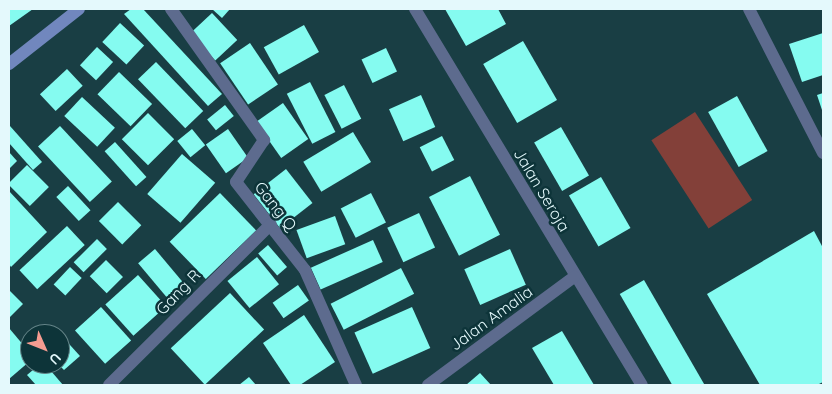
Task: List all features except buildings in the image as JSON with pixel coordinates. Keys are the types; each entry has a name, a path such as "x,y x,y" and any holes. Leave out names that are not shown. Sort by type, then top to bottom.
{"street":[{"name":"Gang Q","path":"171,9 264,140 236,182 271,224 305,270 356,385"},
{"name":"Jalan Seroja","path":"415,9 574,277 642,385"},
{"path":"749,9 823,153"},
{"path":"9,64 74,11"},
{"name":"Gang R","path":"110,385 271,224"},
{"name":"Jalan Amalia","path":"428,385 574,277"}],"shaded area":[{"path":"695,112 752,200 709,228 651,140"}]}
